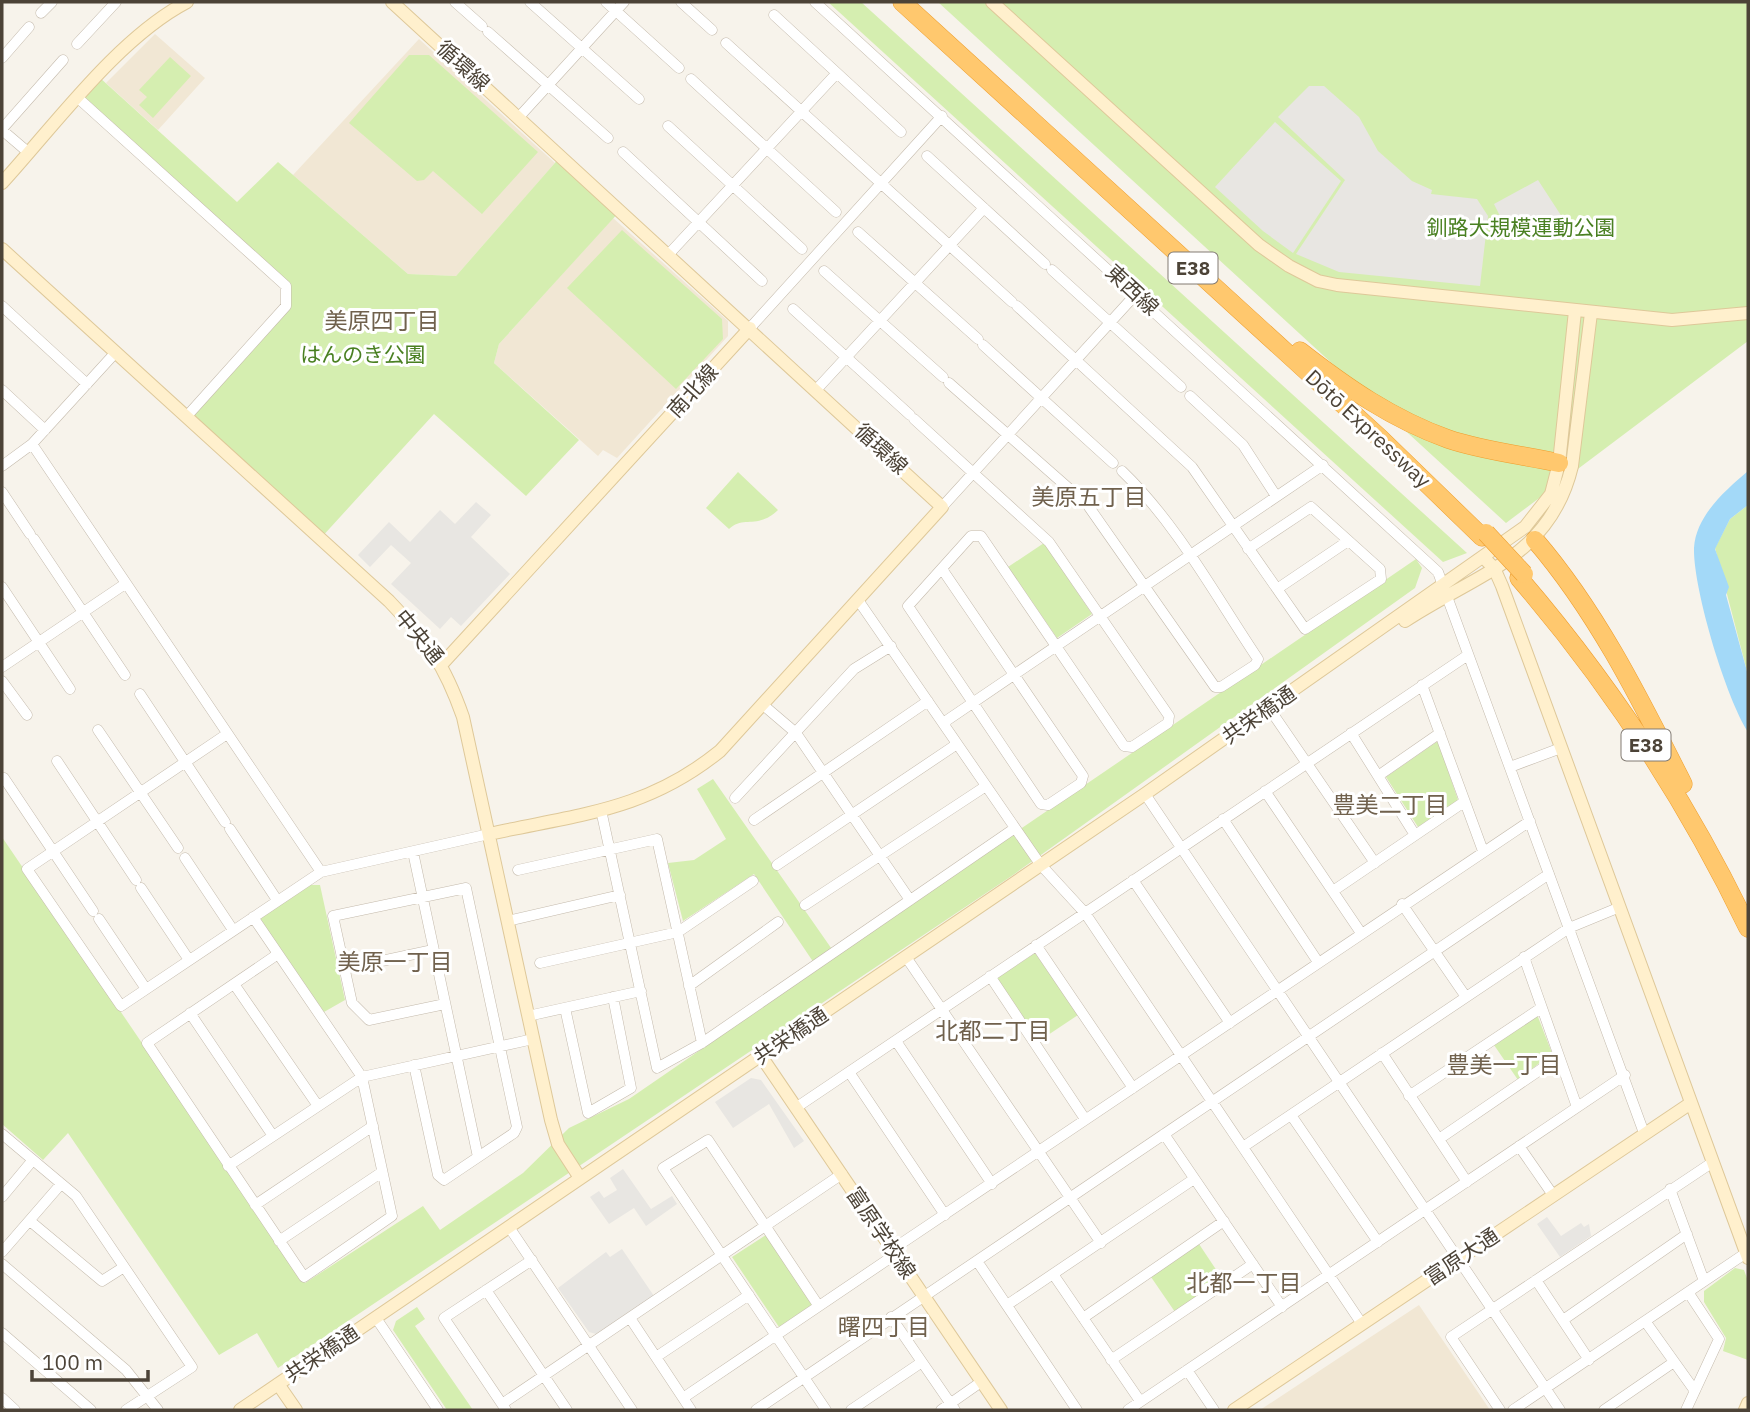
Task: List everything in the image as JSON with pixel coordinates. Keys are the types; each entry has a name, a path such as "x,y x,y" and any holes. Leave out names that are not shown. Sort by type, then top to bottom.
{"highway":[{"name":"Dōtō Expressway","path":"902,2 1484,535"},
{"name":"Dōtō Expressway","path":"911,2 1424,470 1484,535 1620,697 1708,835 1748,915"},
{"path":"1275,332 1347,387 1390,415 1450,439 1566,465"},
{"path":"1530,533 1563,573 1602,629 1708,835"},
{"name":"Dōtō Expressway","path":"1521,576 1582,652 1643,741 1688,814 1748,928"}],"street":[{"path":"41,13 52,2"},
{"path":"77,44 116,2"},
{"path":"2,183 78,98 148,26 172,5 187,2"},
{"name":"循環線","path":"392,2 942,507"},
{"path":"455,2 608,138"},
{"path":"530,2 639,99"},
{"path":"606,2 679,68"},
{"path":"520,117 624,2"},
{"path":"681,2 712,30"},
{"name":"東西線","path":"815,2 1438,572 1644,1133"},
{"path":"992,2 1259,245 1289,267 1337,285 1591,313 1697,320 1748,313"},
{"path":"774,15 901,132"},
{"path":"2,58 29,27"},
{"path":"726,43 1192,467 1248,549 1305,629 1381,579 1380,569 1311,507 1248,549"},
{"path":"29,153 2,129 64,60"},
{"path":"668,255 836,74"},
{"path":"691,79 836,212"},
{"path":"78,98 286,286 286,306 187,416"},
{"name":"南北線","path":"442,664 942,116"},
{"path":"668,126 802,249"},
{"path":"623,152 762,281"},
{"path":"928,156 1181,387"},
{"path":"817,390 984,208"},
{"path":"858,232 1113,463"},
{"name":"中央通","path":"2,249 389,601 430,644 442,664 463,717 558,1143 580,1178"},
{"path":"824,271 1007,436 1086,503 1215,687 1221,687 1255,665 1258,659 1146,495 1122,471"},
{"path":"227,734 27,869 121,1006 321,872 601,810 641,799 682,780 720,751 1136,294"},
{"path":"2,306 87,384"},
{"path":"793,309 1049,542 1102,615 1169,716 1168,723 1132,747 1124,746 981,536 971,536 908,606 1041,804 1048,805 1081,783 1083,776 942,569"},
{"path":"1444,589 1494,568 1530,533 1555,514 1566,491 1562,438 1574,311"},
{"path":"1566,465 1576,439 1591,313"},
{"path":"2,466 32,444 116,352"},
{"path":"2,390 45,430"},
{"path":"1566,393 1581,395"},
{"path":"1190,396 1243,445 1276,496"},
{"path":"1562,438 1576,439"},
{"path":"32,444 321,872"},
{"path":"943,723 1323,465"},
{"path":"2,492 125,675"},
{"path":"1444,589 1483,557 1530,533"},
{"path":"1277,589 1348,541"},
{"path":"1483,557 1494,568 1747,1256 1704,1281 1513,1410"},
{"path":"2,667 125,584"},
{"path":"2,587 70,689"},
{"name":"共栄橋通","path":"240,1410 1444,589"},
{"path":"858,600 1040,864 1085,913 1362,1324"},
{"path":"735,798 854,670 891,646"},
{"path":"797,1107 1468,655"},
{"path":"2,681 27,715"},
{"path":"1422,685 1483,851"},
{"path":"140,694 277,900"},
{"path":"754,820 928,701"},
{"path":"762,704 796,733 910,900"},
{"path":"1269,708 1375,863"},
{"path":"98,730 178,848"},
{"path":"1351,733 1415,835"},
{"path":"1378,776 1440,733"},
{"path":"777,864 957,744"},
{"path":"1510,766 1561,748"},
{"path":"57,761 189,960"},
{"path":"4,778 146,989"},
{"path":"805,905 986,786"},
{"path":"1265,791 1361,933"},
{"path":"1144,794 1560,1410"},
{"path":"1333,891 1464,802"},
{"path":"601,810 657,1068 702,1043 1015,828"},
{"path":"1223,819 1318,962"},
{"path":"683,1398 1085,1119 1402,904 1530,821"},
{"path":"518,870 657,839 702,1043"},
{"path":"413,852 478,1157"},
{"path":"185,858 233,930"},
{"path":"755,1410 1549,874"},
{"path":"1133,880 1230,1023"},
{"path":"541,963 678,932 753,881"},
{"path":"414,1065 438,1175 444,1180 514,1133 517,1127 466,888 333,916 352,1003 369,1020 445,1004"},
{"path":"508,921 620,895"},
{"path":"1402,904 1465,997"},
{"path":"1243,1147 1569,928 1620,907"},
{"path":"253,917 362,1077 392,1216 304,1277 147,1043 278,954"},
{"path":"689,986 778,922"},
{"path":"1036,944 1133,1088"},
{"path":"344,969 433,950"},
{"path":"906,957 1101,1243"},
{"path":"1524,957 1577,1107"},
{"path":"990,976 1085,1119"},
{"path":"234,984 318,1106"},
{"path":"528,1016 641,991"},
{"path":"565,1008 588,1113 631,1088 613,998"},
{"path":"1409,1096 1541,1007"},
{"path":"190,1013 273,1136"},
{"path":"228,1166 362,1077 533,1038"},
{"path":"896,1041 992,1184"},
{"path":"1382,1053 1467,1182"},
{"name":"富原学校線","path":"761,1056 1001,1410"},
{"path":"1438,1139 1559,1057"},
{"path":"849,1072 945,1215"},
{"path":"1128,1410 1625,1076"},
{"name":"富原大通","path":"1234,1410 1691,1103"},
{"path":"1291,1115 1378,1242"},
{"path":"255,1205 373,1126"},
{"path":"2,1134 76,1196 192,1367 126,1410"},
{"path":"1164,1134 1282,1307"},
{"path":"818,1305 708,1140 663,1168 826,1410"},
{"path":"1518,1146 1553,1195"},
{"path":"2,1196 32,1161"},
{"path":"1500,1410 1451,1337 1713,1162"},
{"path":"279,1241 383,1172"},
{"path":"532,1260 444,1318 504,1407 544,1376 842,1174"},
{"path":"1007,1305 1194,1179"},
{"path":"2,1252 61,1184"},
{"path":"1670,1189 1704,1281"},
{"path":"30,1221 102,1281 124,1266"},
{"path":"1083,1318 1224,1221"},
{"path":"509,1227 632,1410"},
{"path":"1563,1320 1687,1234"},
{"path":"977,1261 1077,1410"},
{"path":"2,1264 126,1370 158,1410"},
{"path":"1111,1360 1253,1264"},
{"path":"1053,1274 1140,1401"},
{"path":"1536,1280 1589,1360"},
{"path":"486,1290 567,1410"},
{"path":"1686,1410 1719,1339 1688,1292"},
{"path":"656,1357 748,1295"},
{"path":"891,1317 952,1407"},
{"path":"376,1318 439,1410"},
{"path":"630,1318 691,1410"},
{"path":"1645,1321 1695,1391"},
{"path":"2,1333 91,1410"},
{"path":"851,1410 922,1362"},
{"path":"1604,1410 1674,1362"},
{"path":"1187,1370 1214,1410"},
{"path":"940,1410 952,1407 981,1382"},
{"path":"278,1384 296,1410"},
{"path":"2,1398 15,1410"},
{"path":"1620,1399 1628,1410"},
{"path":"1745,1410 1748,1403"}],"shaded area":[{"path":"155,34 205,78 158,130 106,83"},
{"path":"419,39 555,163 456,276 408,274 293,175"},
{"path":"1309,86 1324,86 1359,117 1378,151 1412,181 1432,190 1431,194 1477,199 1488,216 1480,286 1339,272 1296,254 1345,180 1278,117"},
{"path":"1275,122 1341,181 1293,253 1263,231 1215,187"},
{"path":"1538,180 1564,220 1548,231 1520,228 1508,232 1494,204"},
{"path":"613,218 728,321 728,336 617,458 603,450 598,456 494,363 499,344"},
{"path":"476,502 491,515 471,537 510,574 461,626 451,617 440,629 391,584 411,563 391,545 370,567 358,555 389,522 410,542 440,510 455,524"},
{"path":"751,1078 761,1080 804,1141 794,1148 769,1104 733,1128 715,1102"},
{"path":"623,1169 651,1209 672,1196 677,1204 646,1226 634,1208 609,1224 590,1197 599,1191 604,1198 617,1190 610,1178"},
{"path":"1547,1217 1561,1236 1581,1223 1584,1227 1589,1224 1591,1236 1560,1257 1537,1224"},
{"path":"622,1249 654,1296 596,1334 589,1332 558,1288 606,1252 610,1257"},
{"path":"1419,1305 1490,1410 1260,1410"}],"green space":[{"path":"828,2 861,2 1467,553 1443,562"},
{"name":"釧路大規模運動公園","path":"938,2 1748,2 1748,341 1506,523"},
{"path":"409,55 429,55 538,152 482,214 433,171 424,180 417,181 349,123"},
{"path":"170,57 191,76 153,118 139,105 147,97 139,90"},
{"name":"はんのき公園","path":"99,77 237,202 278,162 408,274 456,276 561,156 620,211 499,344 494,363 579,440 526,496 434,414 320,539 187,416 286,306 286,286 78,98"},
{"path":"622,230 722,319 723,339 676,389 567,288"},
{"path":"738,472 778,510 764,519 740,523 729,529 706,508"},
{"path":"1748,505 1748,675 1715,548 1730,519"},
{"path":"1044,543 1092,614 1057,638 1008,567"},
{"path":"1416,559 1422,568 1415,588 1013,875 278,1368 257,1333 219,1355 68,1133 43,1160 2,1124 2,837 305,1283 423,1206 440,1230 523,1173 569,1128 629,1099 818,969 754,874 683,921 668,863 694,860 726,839 697,789 713,779 836,955"},
{"path":"1438,741 1458,800 1418,827 1386,777"},
{"path":"308,885 320,885 345,1000 324,1012 259,918"},
{"path":"1035,953 1078,1015 1039,1041 996,979"},
{"path":"1538,1017 1552,1053 1518,1080 1494,1045"},
{"path":"766,1235 813,1304 779,1327 732,1257"},
{"path":"1199,1244 1223,1280 1175,1312 1151,1277"},
{"path":"1735,1268 1744,1270 1748,1281 1748,1360 1723,1351 1726,1338 1704,1302 1704,1291"},
{"path":"417,1307 425,1319 415,1326 473,1410 447,1410 393,1330 396,1321"}],"water":[{"path":"1748,471 1748,505 1730,519 1715,549 1729,587 1726,595 1748,675 1748,732 1730,695 1712,643 1699,589 1694,548 1696,536 1706,514"}],"district":[{"name":"美原四丁目","path":"382,321"},
{"name":"美原五丁目","path":"1089,497"},
{"name":"豊美二丁目","path":"1390,805"},
{"name":"美原一丁目","path":"395,962"},
{"name":"北都二丁目","path":"993,1031"},
{"name":"豊美一丁目","path":"1504,1065"},
{"name":"北都一丁目","path":"1244,1283"},
{"name":"曙四丁目","path":"884,1327"}]}
